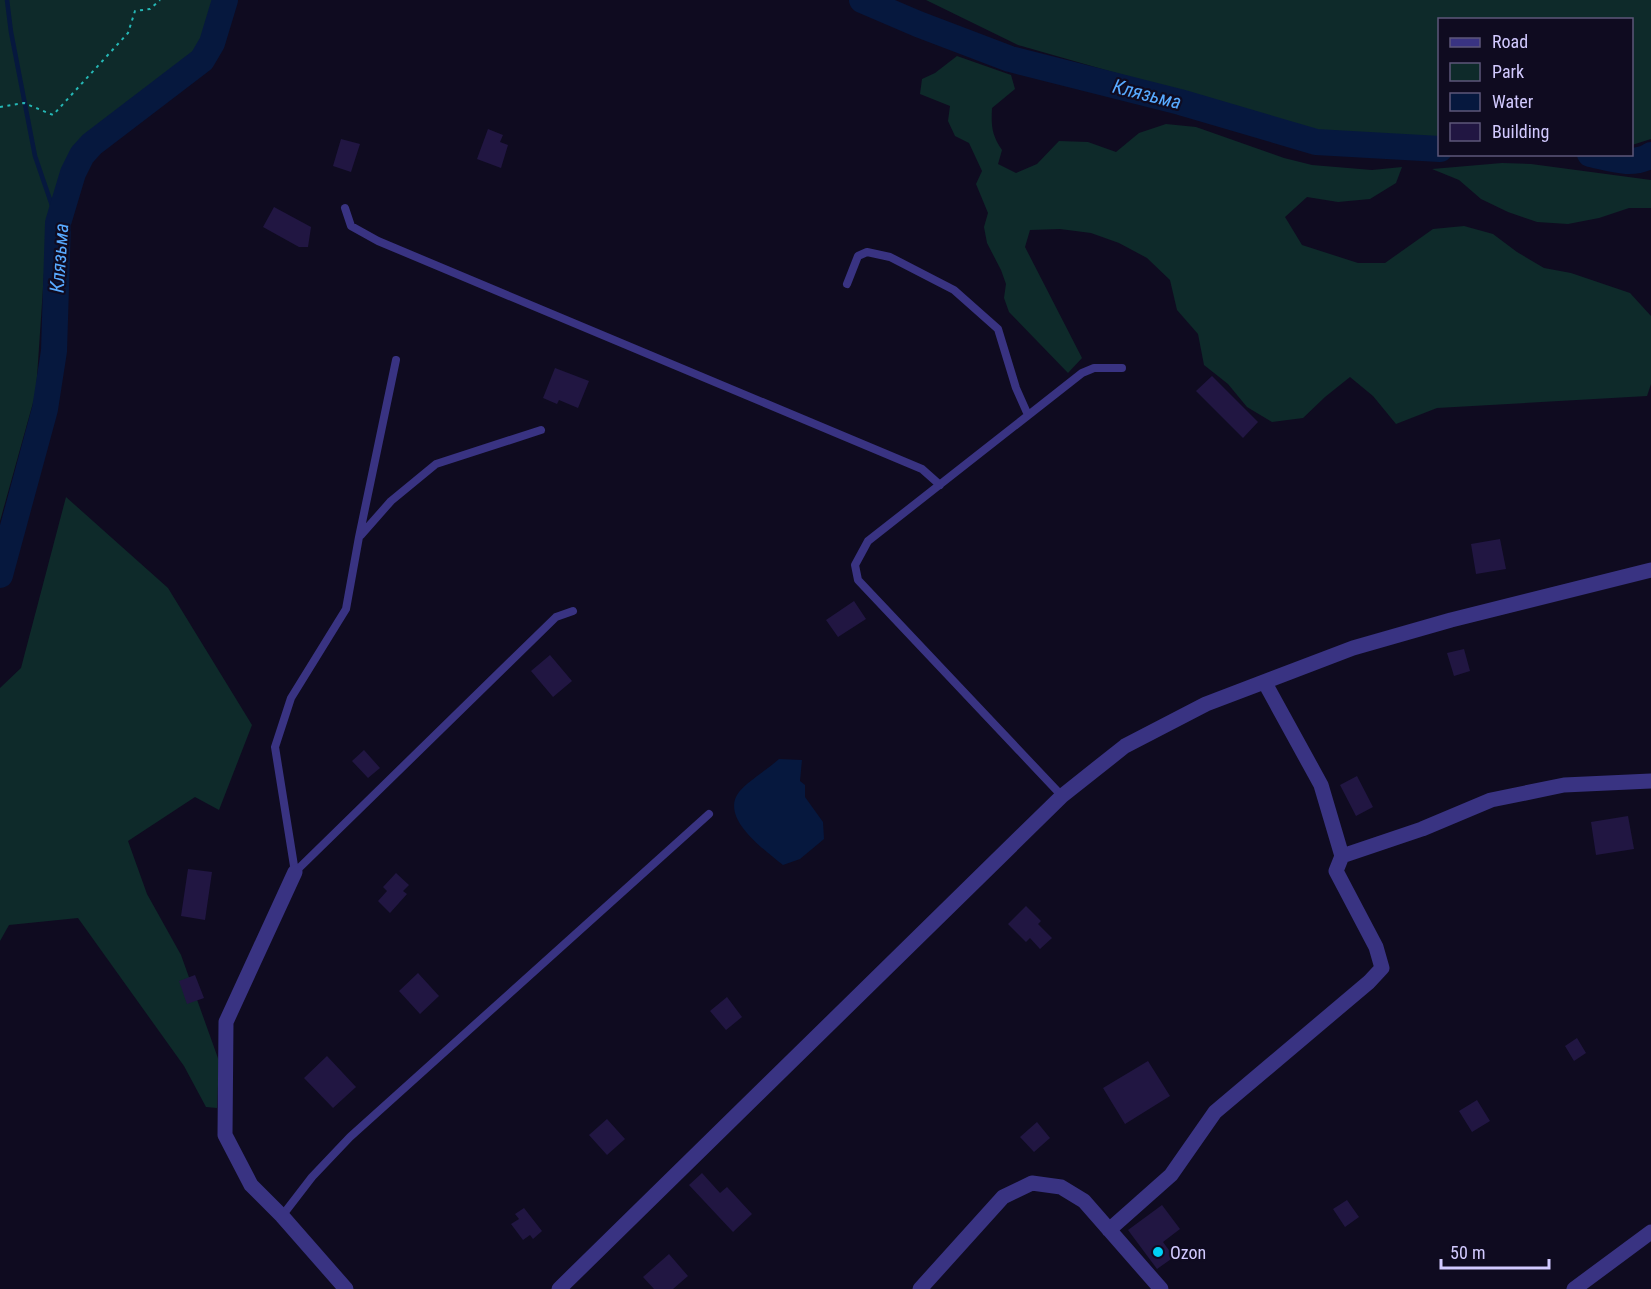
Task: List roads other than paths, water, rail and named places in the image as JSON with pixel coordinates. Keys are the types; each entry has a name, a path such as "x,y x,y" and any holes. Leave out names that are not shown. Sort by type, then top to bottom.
{"street":[{"path":"559,1289 1062,796 1125,746 1206,704 1353,648 1451,620 1651,570"},
{"path":"1109,1230 1171,1175 1215,1112 1369,982 1382,968 1376,947 1336,872 1342,856 1321,785 1265,683"},
{"path":"1342,856 1422,829 1491,800 1564,785 1651,781"},
{"path":"295,872 226,1022 225,1135 251,1185 282,1216 346,1289"},
{"path":"920,1289 1003,1197 1032,1184 1061,1187 1084,1202 1161,1289"},
{"path":"1574,1289 1651,1232"}],"lane":[{"path":"345,208 351,226 378,241 922,469 940,484"},
{"path":"847,284 858,255 867,252 890,257 954,290 998,329 1016,388 1028,415"},
{"path":"295,872 275,747 291,698 346,609 396,360"},
{"path":"1062,796 858,580 855,565 868,541 1082,373 1094,368 1122,368"},
{"path":"359,537 391,501 436,464 542,430"},
{"path":"295,872 556,617 573,611"},
{"path":"282,1216 312,1177 350,1137 709,814"}],"water":[{"path":"779,759 802,760 800,781 805,785 805,797 823,822 824,839 800,859 783,865 756,842 739,823 734,802 743,788"}],"waterway":[{"path":"7,0 35,156 58,223"},
{"name":"Клязьма","path":"0,575 45,409 54,351 58,223 73,173 82,155 92,144 202,60 212,43 225,0"},
{"name":"Клязьма","path":"862,0 1010,59 1180,102 1316,142 1438,149"},
{"name":"Клязьма","path":"1599,156 1629,161 1644,159 1651,155"}],"place":[{"name":"Ozon","path":"1158,1252"}]}
